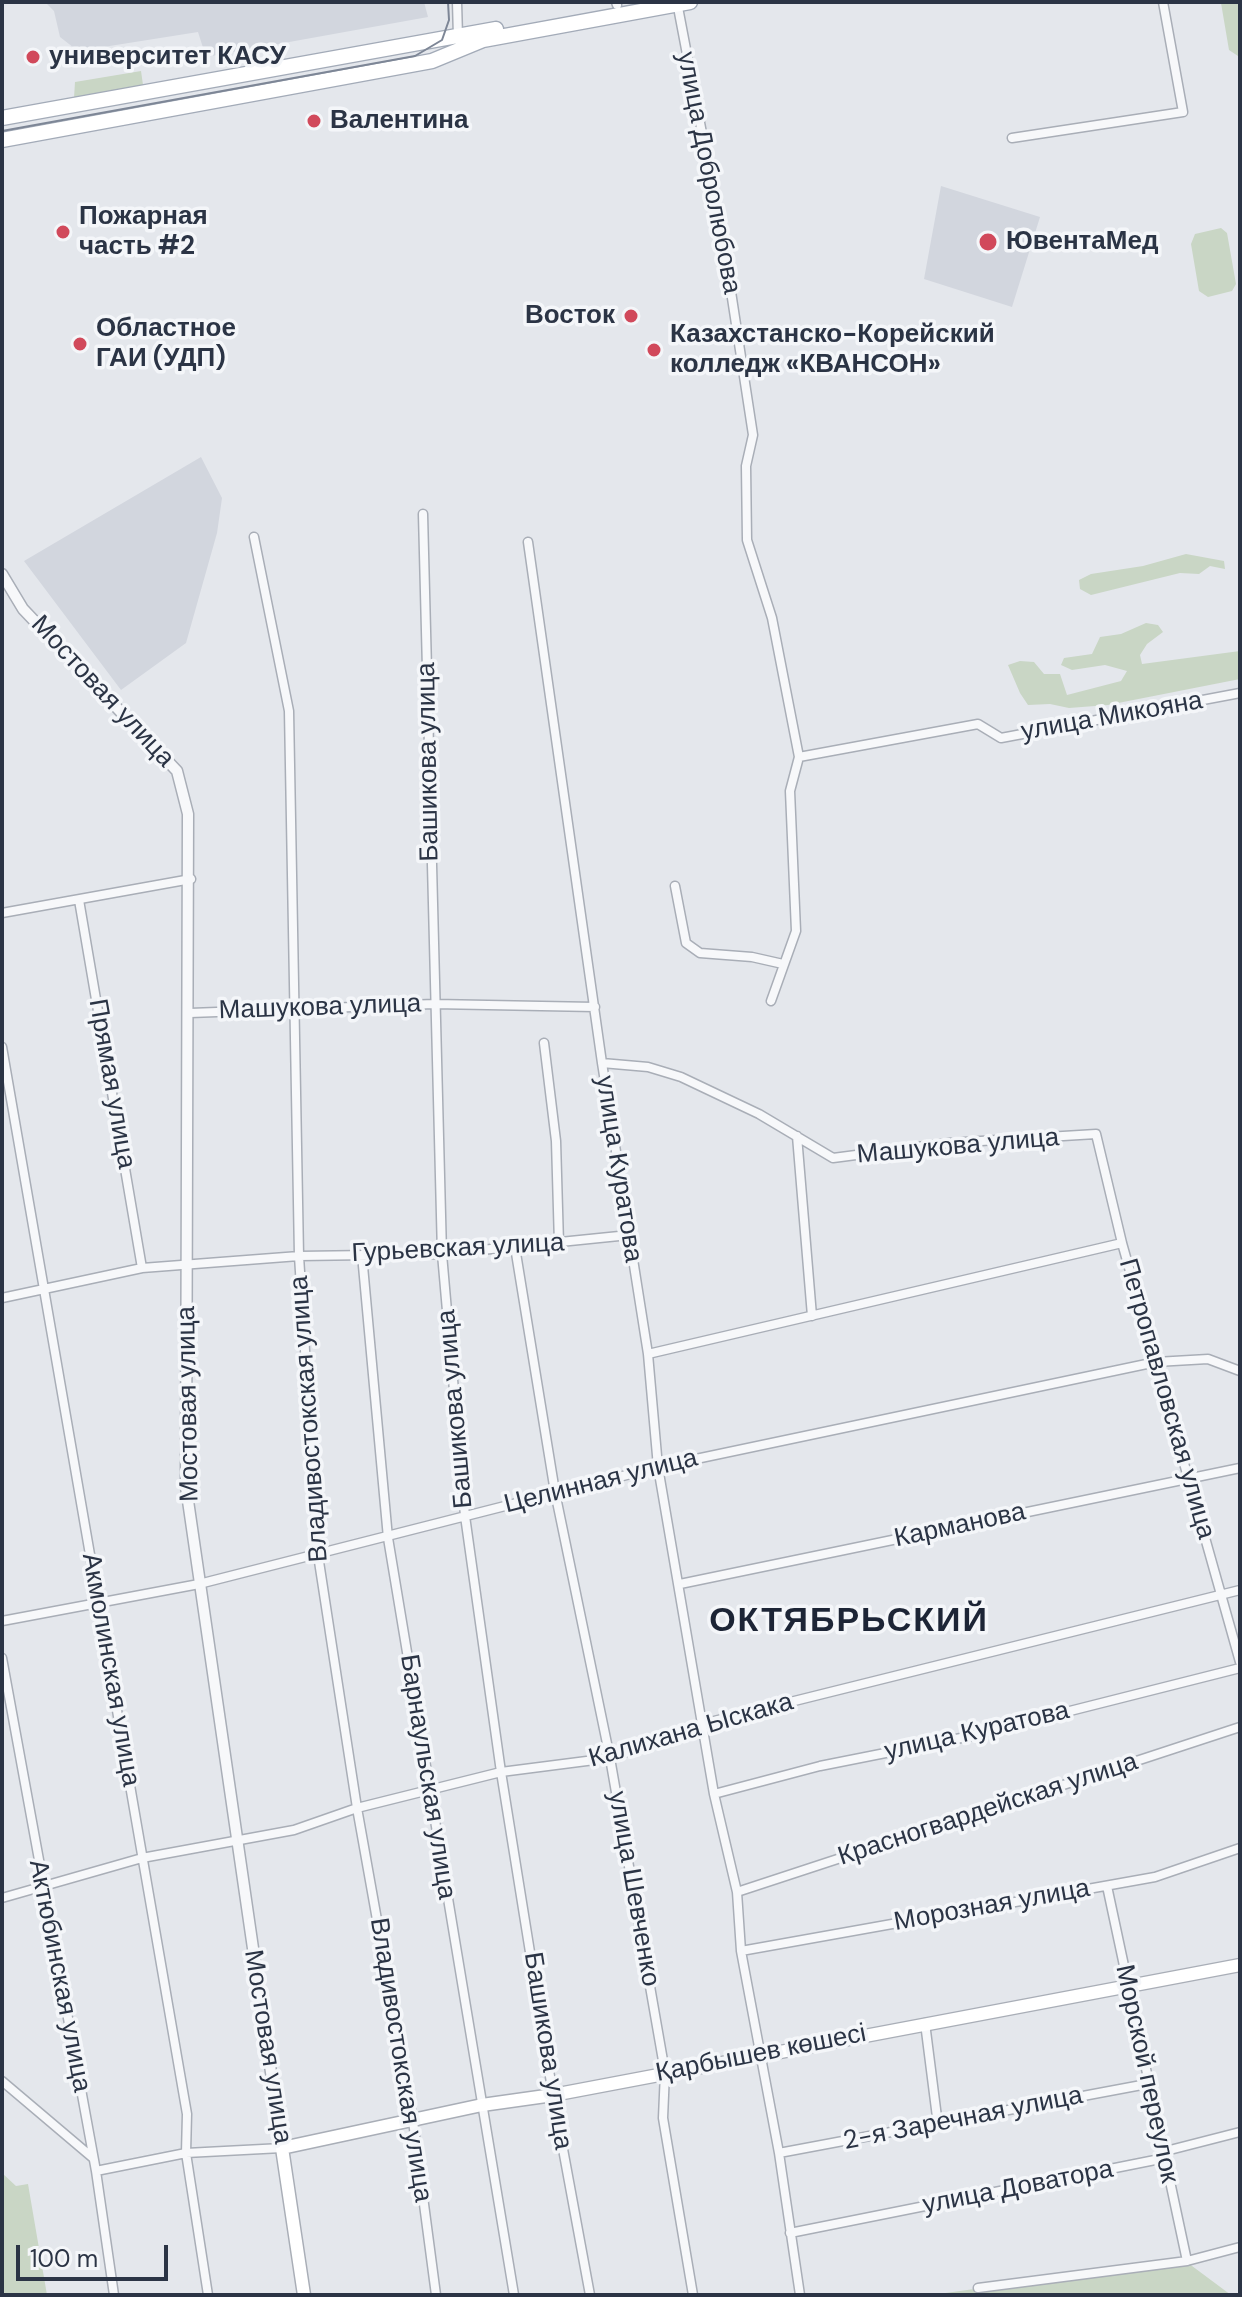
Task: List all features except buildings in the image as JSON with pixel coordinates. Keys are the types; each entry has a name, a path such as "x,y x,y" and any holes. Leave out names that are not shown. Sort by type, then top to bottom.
{"main road":[{"path":"2,118 432,42 458,34 634,2"},
{"path":"2,140 432,61 483,40 681,3"},
{"name":"Қарбышев көшесі","path":"282,2148 482,2105 553,2095 1240,1965"},
{"name":"Мостовая улица","path":"282,2148 304,2295"}],"street":[{"path":"457,2 458,50"},
{"path":"1012,138 1183,112 1163,2"},
{"name":"улица Добролюбова","path":"681,3 753,435 746,466 747,540 772,618 799,757 790,791 796,931 771,1001"},
{"name":"Башикова улица","path":"423,514 442,1254 465,1516 501,1772 553,2095 590,2295"},
{"name":"Владивостокская улица","path":"254,537 289,711 299,1256 318,1555 357,1808 413,2121 436,2295"},
{"name":"улица Куратова","path":"528,542 602,1063 648,1354 658,1467 714,1794 737,1892 741,1951 779,2153 800,2295"},
{"name":"Мостовая улица","path":"2,574 23,609 177,771 188,814 191,879 186,1487 282,2148"},
{"name":"улица Микояна","path":"799,757 880,739 978,724 1001,738 1240,693"},
{"path":"2,913 191,879"},
{"path":"675,886 686,943 700,953 752,957 783,964"},
{"name":"Прямая улица","path":"79,900 142,1268"},
{"name":"Машукова улица","path":"190,1013 434,1004 595,1007"},
{"path":"544,1043 556,1141 559,1244"},
{"name":"Акмолинская улица","path":"2,1047 187,2114 186,2153 208,2295"},
{"name":"Машукова улица","path":"602,1063 648,1067 681,1077 797,1136 833,1158 853,1158 948,1143 1096,1134"},
{"name":"Петропавловская улица","path":"1096,1134 1122,1243 1240,1662"},
{"path":"797,1136 812,1316"},
{"name":"Гурьевская улица","path":"2,1298 142,1268 299,1256 442,1254 629,1235"},
{"path":"648,1354 1122,1243"},
{"name":"улица Шевченко","path":"515,1247 555,1492 610,1758 665,2072 663,2118 693,2295"},
{"name":"Барнаульская улица","path":"362,1255 388,1538 514,2295"},
{"name":"Целинная улица","path":"2,1621 199,1584 658,1467 1156,1362 1208,1359 1240,1371"},
{"name":"Карманова","path":"680,1584 1240,1468"},
{"name":"Калихана Ыскака","path":"2,1898 43,1889 142,1858 294,1830 357,1808 501,1772 610,1758 702,1724 1240,1590"},
{"name":"Актюбинская улица","path":"2,1658 94,2158 114,2295"},
{"name":"улица Куратова","path":"714,1794 820,1766 971,1736 1240,1668"},
{"name":"Красногвардейская улица","path":"737,1892 1240,1727"},
{"name":"Морозная улица","path":"741,1951 1155,1877 1240,1848"},
{"name":"Морской переулок","path":"1107,1886 1187,2261"},
{"path":"925,2023 938,2125"},
{"path":"2,2081 94,2158"},
{"name":"2-я Заречная улица","path":"779,2153 1147,2084"},
{"name":"улица Доватора","path":"790,2233 1160,2159 1162,2152 1240,2132"},
{"path":"96,2171 186,2153 282,2148"},
{"path":"978,2288 1187,2261 1240,2247"}],"shaded area":[{"path":"45,2 424,2 428,17 206,57 198,32 78,51 60,37 54,11"},
{"path":"941,186 1040,217 1012,307 924,279"},
{"path":"201,457 222,498 217,533 186,643 121,690 24,561"}],"green space":[{"path":"1240,2 1238,56 1229,50 1221,3"},
{"path":"141,71 143,85 74,98 75,82"},
{"path":"1221,228 1227,233 1236,284 1232,291 1208,297 1199,291 1191,244 1195,234"},
{"path":"1186,554 1224,561 1225,569 1210,566 1199,574 1180,573 1091,595 1080,589 1079,580 1091,574 1143,566"},
{"path":"1146,623 1158,625 1163,632 1147,644 1140,655 1142,664 1240,651 1240,679 1108,705 1069,708 1050,704 1028,705 1008,665 1020,661 1034,662 1044,674 1060,674 1067,695 1121,681 1127,671 1105,665 1072,670 1061,665 1064,658 1092,654 1100,637 1121,634"},
{"path":"2,2173 16,2186 28,2184 47,2295 2,2295"},
{"path":"1184,2260 1231,2295 931,2295"}],"tram line":[{"path":"2,131 415,56 442,40 449,20 448,2"}],"place":[{"name":"университет КАСУ","path":"33,57"},
{"name":"Валентина","path":"314,121"},
{"name":"Пожарная часть #2","path":"63,232"},
{"name":"ЮвентаМед","path":"988,242"},
{"name":"Восток","path":"631,316"},
{"name":"Областное ГАИ (УДП)","path":"80,344"},
{"name":"Казахстанско-Корейский колледж «КВАНСОН»","path":"654,350"}],"district":[{"name":"ОКТЯБРЬСКИЙ","path":"849,1622"}]}
